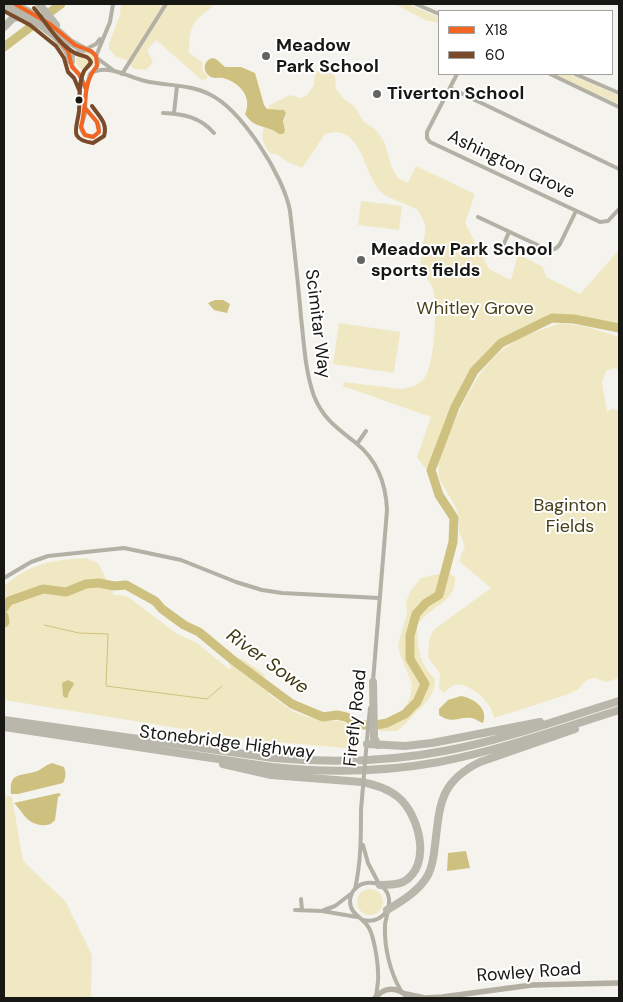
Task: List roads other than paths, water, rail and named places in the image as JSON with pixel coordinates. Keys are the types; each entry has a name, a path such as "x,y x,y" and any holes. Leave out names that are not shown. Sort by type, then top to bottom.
{"highway":[{"path":"4,4 49,25 74,45 84,49"},
{"path":"16,4 32,17"},
{"path":"41,7 49,25 65,46 71,61"},
{"path":"4,27 13,18 32,17"},
{"path":"373,682 370,743 405,746 432,743 566,718"},
{"name":"Stonebridge Highway","path":"4,720 240,754 302,761 334,762 374,760 443,752 496,739 619,701"},
{"name":"Stonebridge Highway","path":"4,727 290,769 330,771 380,770 439,762 475,754 619,710"},
{"path":"387,911 412,894 428,875 434,853 439,808 444,796 456,778 468,768 480,762 551,738 602,716"},
{"path":"192,755 271,775 362,782 377,785 398,797 406,805 418,829 420,841 419,858 412,874 404,882 379,885"}],"street":[{"path":"86,109 92,119 98,122 100,128 93,137 88,137 83,133 82,127 86,109 86,89 97,66 96,57 112,14 113,4"},
{"path":"122,74 166,4"},
{"path":"416,4 438,14"},
{"path":"86,89 79,74 73,69 71,61 74,54 96,44 104,36"},
{"path":"84,49 92,52 115,71"},
{"path":"79,74 92,73 104,69 115,71"},
{"name":"Scimitar Way","path":"115,71 146,81 207,93 224,104 237,116 259,146 280,180 290,211 310,382 315,398 327,418 338,430 366,453 378,470 385,492 387,510 379,598"},
{"name":"Ashington Grove","path":"456,75 428,132 427,138 430,142 603,222 608,221 619,209"},
{"path":"552,75 619,107"},
{"path":"576,75 619,93"},
{"path":"174,113 177,86"},
{"path":"450,88 619,169"},
{"path":"163,112 200,120 214,133"},
{"path":"84,121 92,119"},
{"path":"478,218 546,249 554,250 560,244 576,210"},
{"path":"503,246 509,232"},
{"path":"356,444 366,431"},
{"path":"4,578 30,562 48,556 124,548 181,560 236,582 262,590 289,594 379,598"},
{"name":"Firefly Road","path":"373,682 379,598"},
{"name":"Firefly Road","path":"355,889 362,841 361,810 370,743"},
{"name":"Firefly Road","path":"362,841 368,863 379,885"},
{"path":"322,911 337,905 364,883 369,882 379,885 388,894 386,944 393,976 405,995"},
{"path":"352,893 350,904 354,914 363,920 372,936 378,973 375,998"},
{"path":"302,899 302,910"},
{"path":"295,910 322,911 358,917"},
{"path":"363,920 379,919 387,911"},
{"name":"Rowley Road","path":"405,995 441,998 532,985 619,983"},
{"path":"375,998 387,990 405,995"}],"waterway":[{"path":"4,47 61,4"},
{"name":"River Sowe","path":"4,608 9,601 43,589 66,592 86,584 126,585 155,601 162,609 184,625 199,632 234,661 292,704 323,717 337,715 346,717 358,724 371,726 387,723 405,714 417,702 425,684 410,659 410,636 416,614 426,603 439,595 453,542 454,518 439,495 431,470 455,407 474,371 501,343 552,318 574,319 619,328"},
{"name":"River Sowe","path":"4,616 4,623"},
{"path":"44,625 79,633 108,634 106,686 207,699 222,686"}],"place":[{"name":"Meadow Park School","path":"266,56"},
{"name":"Tiverton School","path":"377,94"},
{"name":"Meadow Park School sports fields","path":"361,260"}],"park label":[{"name":"Whitley Grove","path":"475,309"},
{"name":"Baginton Fields","path":"570,516"}]}
